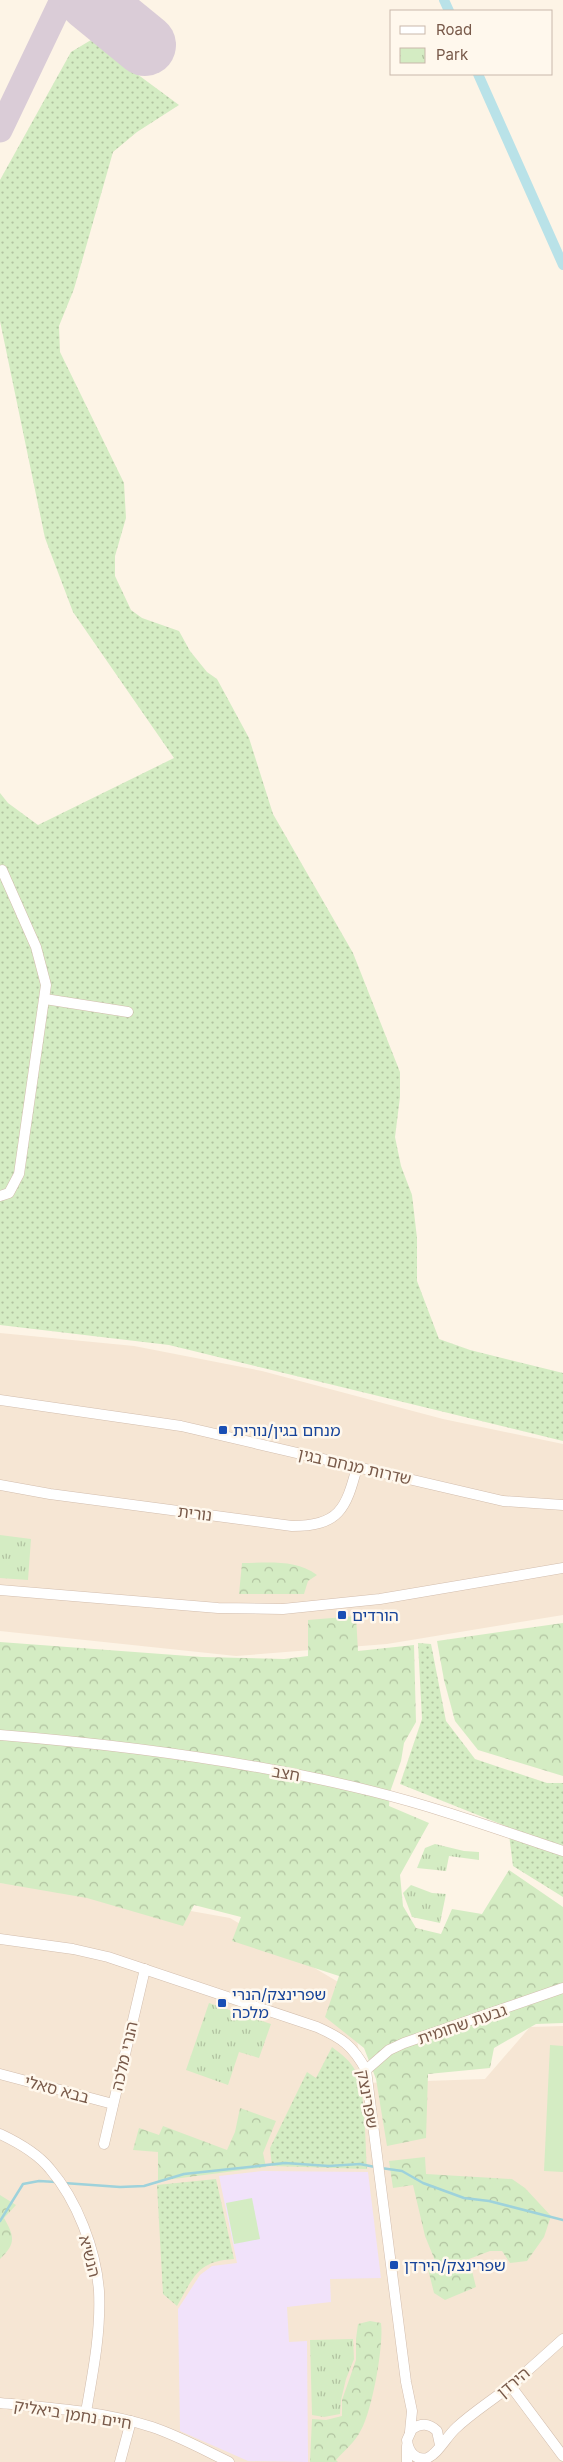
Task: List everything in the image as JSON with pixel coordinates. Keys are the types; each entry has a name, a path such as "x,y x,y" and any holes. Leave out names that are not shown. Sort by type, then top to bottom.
{"street":[{"path":"0,1196 9,1193 20,1174 46,985 36,947 2,870"},
{"path":"45,1000 128,1012"},
{"name":"שדרות מנחם בגין","path":"0,1400 181,1426 503,1500 563,1505"},
{"name":"נורית","path":"0,1485 263,1522 309,1526 322,1523 340,1511 347,1501 357,1467"},
{"path":"0,1590 218,1608 283,1609 380,1599 563,1568"},
{"name":"חצב","path":"0,1735 179,1755 326,1780 424,1805 563,1851"},
{"name":"שפרינצק","path":"0,1939 72,1949 145,1968 332,2033 356,2052 366,2070 405,2373 411,2401 410,2432"},
{"name":"הנרי מלכה","path":"104,2144 145,1968"},
{"name":"גבעת שחומית","path":"366,2070 389,2050 404,2043 563,1988"},
{"name":"בבא סאלי","path":"0,2074 113,2104"},
{"name":"הנשיא","path":"0,2134 29,2150 49,2167 62,2185 89,2244 95,2267 99,2308 96,2354 86,2412"},
{"name":"הירדן","path":"440,2445 462,2423 563,2339"},
{"path":"510,2385 563,2456"},
{"name":"שפרינצק","path":"411,2401 430,2426"},
{"name":"חיים נחמן ביאליק","path":"0,2403 86,2412 131,2421 176,2436 229,2462"},
{"path":"120,2462 131,2421"},
{"name":"הירדן","path":"430,2426 452,2427 462,2423"},
{"path":"407,2446 410,2451 420,2458 430,2458 440,2445 440,2436 430,2426 416,2426 410,2432 407,2446 407,2462"}],"shaded area":[{"path":"0,1333 134,1346 262,1371 443,1419 563,1444 563,1615 387,1644 236,1656 0,1631"},
{"path":"0,1883 68,1889 230,1918 345,1986 366,2083 485,2079 530,2027 563,2026 563,2462 0,2462"},
{"path":"262,2171 368,2172 381,2278 330,2279 331,2302 287,2307 289,2342 307,2341 308,2462 248,2461 180,2431 178,2309 200,2275 212,2266 237,2263 219,2176"}],"green space":[{"path":"91,40 179,105 137,132 113,152 74,289 59,326 60,352 124,483 126,518 115,556 115,576 131,610 142,618 179,631 190,651 207,672 217,679 249,738 273,814 353,953 400,1072 400,1097 395,1137 401,1166 412,1195 417,1238 417,1281 439,1339 470,1350 563,1373 563,1441 169,1345 0,1325 0,793 8,803 38,825 174,758 73,612 45,538 0,321 0,180 71,52"},
{"path":"0,1535 31,1539 28,1580 0,1578"},
{"path":"242,1563 290,1564 300,1566 317,1575 308,1581 304,1594 239,1594"},
{"path":"356,1616 358,1651 414,1645 416,1722 404,1743 401,1761 390,1792 389,1806 429,1823 400,1875 403,1906 416,1928 441,1934 452,1909 482,1914 509,1870 563,1907 563,2023 536,2024 494,2048 490,2068 428,2074 426,2138 387,2146 376,2079 364,2048 325,2017 339,1976 232,1941 241,1917 194,1905 183,1926 87,1898 0,1883 0,1642 202,1657 284,1659 308,1656 308,1620"},
{"path":"563,1623 563,1776 478,1750 455,1721 444,1680 437,1641"},
{"path":"418,1643 431,1644 446,1721 475,1759 547,1783 563,1783 563,1897 513,1866 508,1827 400,1784 422,1719"},
{"path":"435,1844 464,1851 479,1852 479,1860 449,1856 446,1871 417,1868 425,1848"},
{"path":"411,1885 432,1893 446,1894 440,1923 412,1917 403,1893"},
{"path":"209,2003 271,2024 259,2058 239,2052 228,2085 186,2070"},
{"path":"550,2045 563,2046 563,2172 544,2171"},
{"path":"332,2047 351,2064 359,2082 362,2093 367,2169 272,2166 270,2148 307,2072 316,2078"},
{"path":"240,2108 276,2121 263,2153 266,2167 158,2181 158,2152 133,2150 139,2128 159,2135 163,2126 227,2150 235,2132"},
{"path":"425,2157 426,2174 512,2179 525,2188 551,2216 544,2237 527,2261 510,2263 502,2251 490,2251 469,2259 476,2287 445,2300 434,2293 428,2269 436,2263 425,2236 413,2185 393,2188 389,2161"},
{"path":"216,2179 234,2259 222,2260 204,2267 193,2279 177,2306 163,2294 157,2185"},
{"path":"0,2195 16,2205 4,2218 12,2239 9,2248 0,2259"},
{"path":"252,2198 260,2239 234,2244 226,2203"},
{"path":"370,2321 381,2323 381,2346 376,2378 365,2421 356,2438 336,2460 338,2462 310,2462 312,2419 326,2420 342,2416 342,2400 356,2360 358,2324"},
{"path":"353,2339 354,2359 346,2379 340,2414 324,2417 312,2415 310,2340"}],"waterway":[{"path":"444,0 449,10"},
{"path":"478,75 563,265"},
{"path":"64,2183 120,2187 144,2186 184,2174 285,2163 329,2166 360,2164 375,2167"},
{"path":"381,2168 402,2171 423,2183 464,2198 489,2201 563,2220"},
{"path":"0,2221 23,2184 39,2181 56,2182"}],"taxiway":[{"path":"0,130 62,0"}],"runway":[{"path":"90,0 145,45"}],"place":[{"name":"מנחם בגין/נורית","path":"223,1430"},
{"name":"הורדים","path":"342,1615"},
{"name":"שפרינצק/הנרי מלכה","path":"222,2003"},
{"name":"שפרינצק/הירדן","path":"394,2265"}]}
